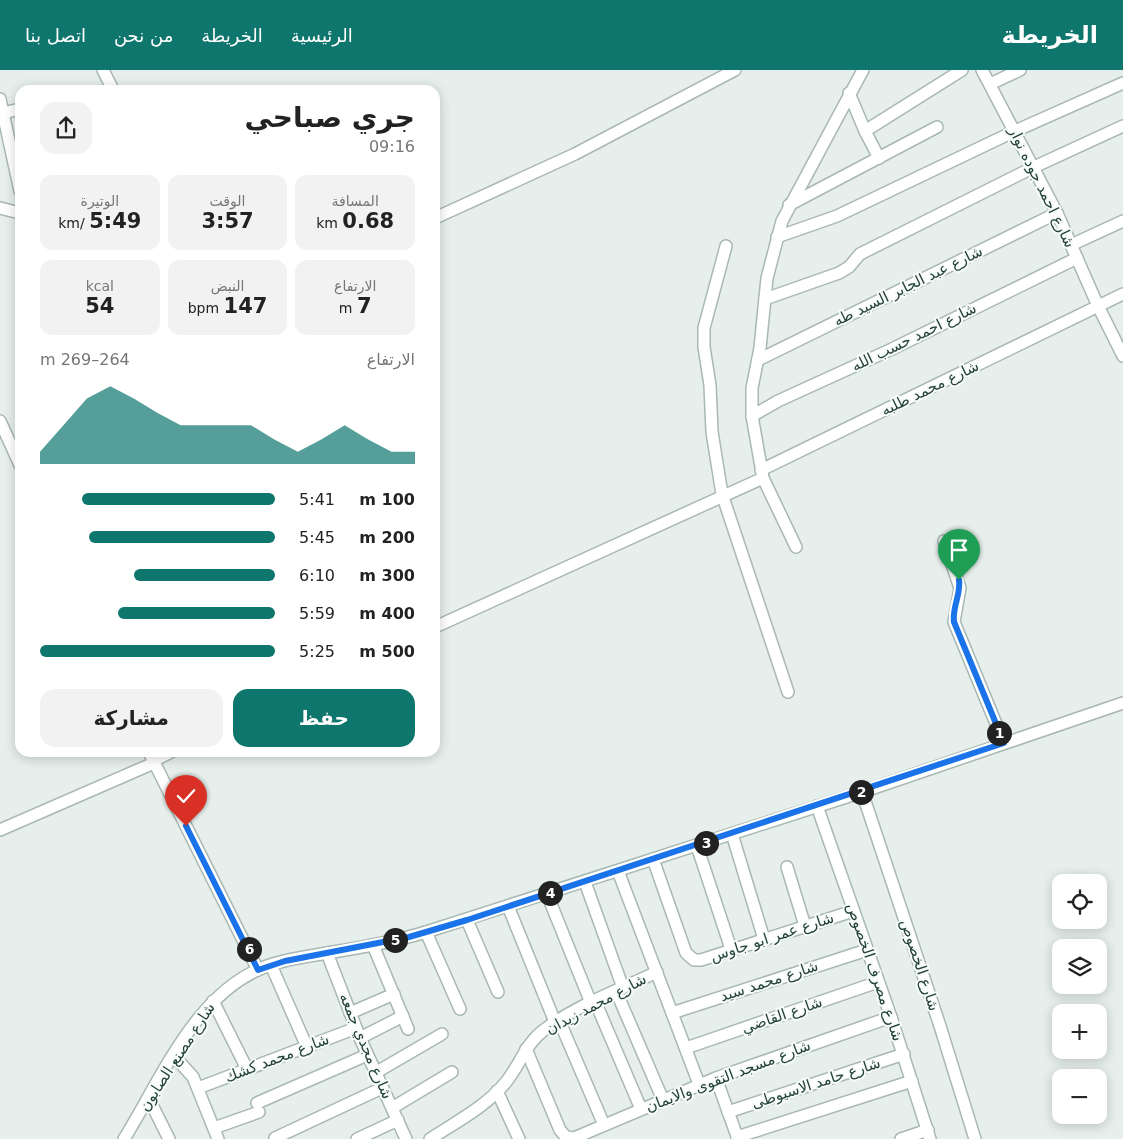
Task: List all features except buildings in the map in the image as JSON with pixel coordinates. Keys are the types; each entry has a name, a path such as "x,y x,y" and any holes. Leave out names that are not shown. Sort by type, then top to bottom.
{"street":[{"path":"103,70 110,85"},
{"path":"440,216 576,154 735,70"},
{"path":"796,548 762,474 752,416 752,388 758,360 765,299 777,237 789,204 863,70"},
{"path":"865,132 962,70"},
{"name":"شارع احمد جوده نوار","path":"982,70 1057,213 1098,306 1123,356"},
{"path":"990,84 1020,70"},
{"path":"777,237 837,216 1015,131 1123,83"},
{"path":"850,93 865,132 879,158"},
{"path":"0,99 15,168"},
{"path":"3,113 15,110"},
{"path":"765,299 839,273 860,254 1034,167 1123,126"},
{"path":"789,204 937,127"},
{"path":"0,208 15,212"},
{"name":"شارع عبد الجابر السيد طه","path":"758,360 1057,213"},
{"path":"1071,245 1123,221"},
{"path":"726,246 705,321 703,336 710,384 712,432 725,493 788,692"},
{"name":"شارع احمد حسب الله","path":"752,416 778,401 1077,258"},
{"name":"شارع محمد طلبه","path":"440,625 749,483 762,474 1123,294"},
{"path":"0,421 15,454"},
{"path":"944,541 960,588 953,616 954,622 1004,743"},
{"name":"شارع مصنع الصابون","path":"124,1139 203,1012 237,981 258,970 271,965 373,945 467,920 821,805 1123,703"},
{"path":"0,830 152,759 258,970"},
{"name":"شارع الخصوص","path":"859,792 940,1026 975,1139"},
{"name":"شارع مصرف الخصوص","path":"821,805 853,911 904,1054 929,1134"},
{"path":"732,834 764,939"},
{"path":"697,846 731,950"},
{"name":"شارع عمر ابو جاوس","path":"653,860 685,950 690,958 697,960 853,911"},
{"path":"787,867 805,926"},
{"path":"618,871 699,1084"},
{"path":"585,882 619,990 663,1100"},
{"path":"547,894 641,1109"},
{"path":"508,906 604,1125"},
{"path":"467,920 498,992"},
{"path":"426,932 460,1009"},
{"path":"373,945 408,1030"},
{"name":"شارع محمد سيد","path":"672,1013 867,950"},
{"name":"شارع مجدي جمعه","path":"327,953 375,1074 406,1139"},
{"path":"271,965 307,1046"},
{"name":"شارع محمد زيدان","path":"430,1139 497,1091 514,1071 526,1049 539,1035 557,1021 656,972"},
{"name":"شارع القاضي","path":"686,1048 878,982"},
{"path":"350,1013 394,994"},
{"path":"213,1001 247,1070"},
{"name":"شارع محمد كشك","path":"198,1088 307,1046 358,1033 403,1016"},
{"name":"شارع مسجد التقوى والايمان","path":"526,1049 560,1130 566,1137 574,1138 699,1084 891,1017"},
{"path":"375,1074 442,1034"},
{"name":"شارع حامد الاسيوطى","path":"728,1112 904,1054"},
{"path":"174,1056 187,1068 198,1088 216,1134 258,1107 367,1055"},
{"path":"392,1108 452,1072"},
{"path":"716,1078 738,1138 912,1081"},
{"path":"275,1138 382,1088"},
{"path":"497,1091 519,1139"},
{"path":"149,1099 169,1139"},
{"path":"357,1139 398,1120"},
{"path":"901,1139 929,1134"}],"route":[{"path":"186,826 258,970 285,961 409,937 467,920 862,792 1004,743 954,622 953,616 960,595 959,580"}]}
